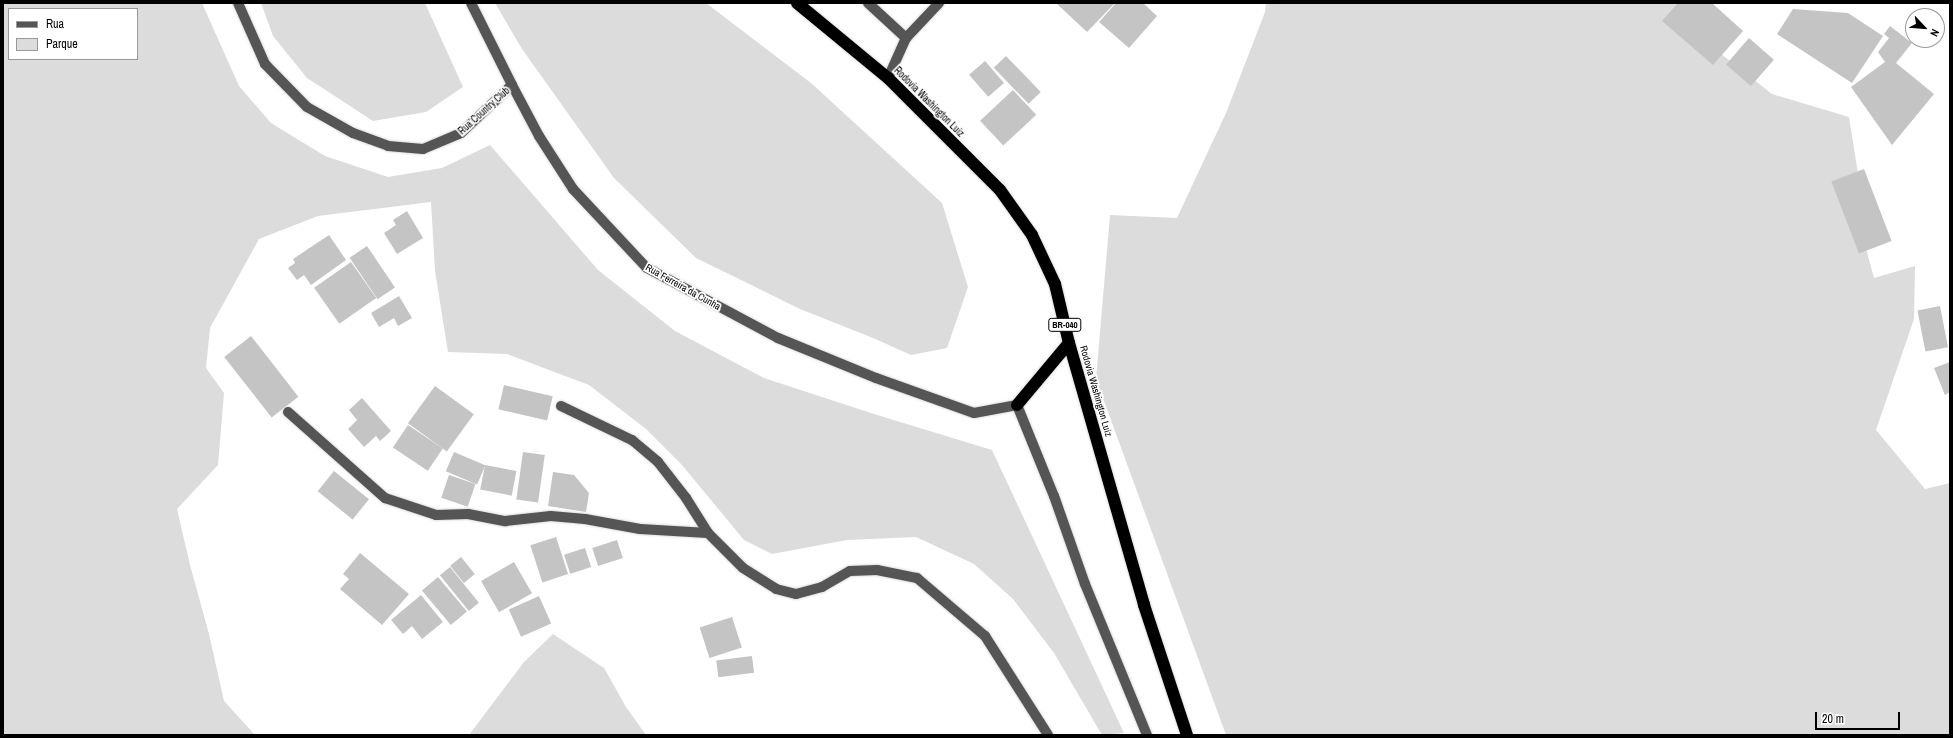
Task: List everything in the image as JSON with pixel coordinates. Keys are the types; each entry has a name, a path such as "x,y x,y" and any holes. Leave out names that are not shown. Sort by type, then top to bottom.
{"highway":[{"name":"Rodovia Washington Luiz","path":"797,3 888,78 1000,190 1032,234 1055,284 1069,343 1144,605 1187,735"},
{"path":"1017,405 1069,343"}],"street":[{"name":"Rua Country Club","path":"238,3 265,64 308,108 353,133 388,146 424,150 461,133 512,85"},
{"name":"Rua Ferreira da Cunha","path":"471,3 539,136 572,190 647,268 778,338 876,378 974,413 1017,405"},
{"path":"868,3 906,38"},
{"path":"888,78 906,38 939,3"},
{"path":"1017,405 1054,496 1085,584 1147,735"},
{"path":"561,406 632,440 658,462 686,498 708,533 743,568 776,589 796,594 822,587 850,571 876,570 916,578 985,636 1048,735"},
{"path":"288,412 385,498 436,515 468,514 505,521 551,516 585,519 640,529 708,533"}],"green space":[{"path":"3,3 202,3 239,86 271,123 325,156 388,177 442,168 490,145 598,270 675,331 764,378 874,414 992,450 1124,733 1102,735 1054,653 1013,599 974,564 916,537 847,540 772,554 744,540 682,465 646,429 589,385 507,354 448,352 435,271 431,202 318,216 259,239 210,328 206,368 224,393 218,465 177,509 190,565 209,634 224,701 255,735 3,735"},
{"path":"261,3 425,3 463,87 426,112 373,121 307,78 273,36"},
{"path":"495,3 706,3 811,83 942,203 968,287 947,348 911,355 800,309 696,258 614,178 522,49"},
{"path":"1266,3 1690,3 1711,46 1772,94 1849,117 1862,199 1865,245 1874,278 1915,266 1914,319 1876,430 1925,489 1950,483 1950,735 1226,735 1096,379 1110,215 1177,218 1226,113 1265,12"},
{"path":"553,634 604,668 626,707 646,735 469,735 524,662"}],"building":[{"path":"1056,3 1115,3 1087,32"},
{"path":"1116,3 1143,3 1157,16 1129,48 1099,22"},
{"path":"1678,3 1712,3 1743,31 1713,65 1662,21"},
{"path":"1793,9 1848,13 1883,36 1852,83 1777,34"},
{"path":"1890,26 1905,38 1905,48 1908,48 1896,63 1934,94 1892,145 1851,87 1885,62 1878,52 1889,38 1884,34"},
{"path":"1749,38 1774,60 1751,86 1726,64"},
{"path":"1006,56 1041,92 1029,104 994,68"},
{"path":"985,61 1004,83 988,97 969,75"},
{"path":"1013,90 1036,115 1003,146 980,121"},
{"path":"1864,169 1892,241 1859,253 1831,182"},
{"path":"407,211 423,238 397,254 384,233 396,225 393,220"},
{"path":"329,235 346,260 311,285 304,275 297,280 288,268 295,263 293,259"},
{"path":"367,246 395,287 378,299 350,258"},
{"path":"351,262 376,298 339,324 314,288"},
{"path":"399,296 412,318 398,326 394,318 379,327 371,313"},
{"path":"1940,306 1948,347 1925,352 1917,310"},
{"path":"251,336 298,397 272,418 224,357"},
{"path":"1950,362 1950,392 1945,395 1934,368"},
{"path":"504,385 553,396 547,421 498,409"},
{"path":"435,386 474,414 447,451 408,423"},
{"path":"362,398 391,431 380,441 376,436 364,447 348,429 357,420 349,410"},
{"path":"408,425 443,448 428,471 393,447"},
{"path":"454,452 485,465 477,485 446,471"},
{"path":"523,452 545,455 538,503 516,500"},
{"path":"485,465 516,471 512,496 480,490"},
{"path":"334,471 369,499 353,520 318,491"},
{"path":"553,472 574,475 589,493 586,512 548,506"},
{"path":"449,475 475,484 468,507 441,498"},
{"path":"556,537 568,574 542,582 530,545"},
{"path":"617,540 623,558 598,566 592,548"},
{"path":"585,548 591,567 570,574 564,555"},
{"path":"360,553 409,594 382,625 340,589 349,579 343,574"},
{"path":"461,557 475,574 464,583 450,566"},
{"path":"514,562 532,593 499,612 481,581"},
{"path":"450,567 479,603 469,611 440,575"},
{"path":"438,577 467,611 451,625 422,590"},
{"path":"421,595 443,622 422,639 412,626 403,634 391,620"},
{"path":"539,596 551,623 521,637 509,609"},
{"path":"732,617 742,647 710,658 700,628"},
{"path":"752,656 754,673 718,677 716,660"}]}
